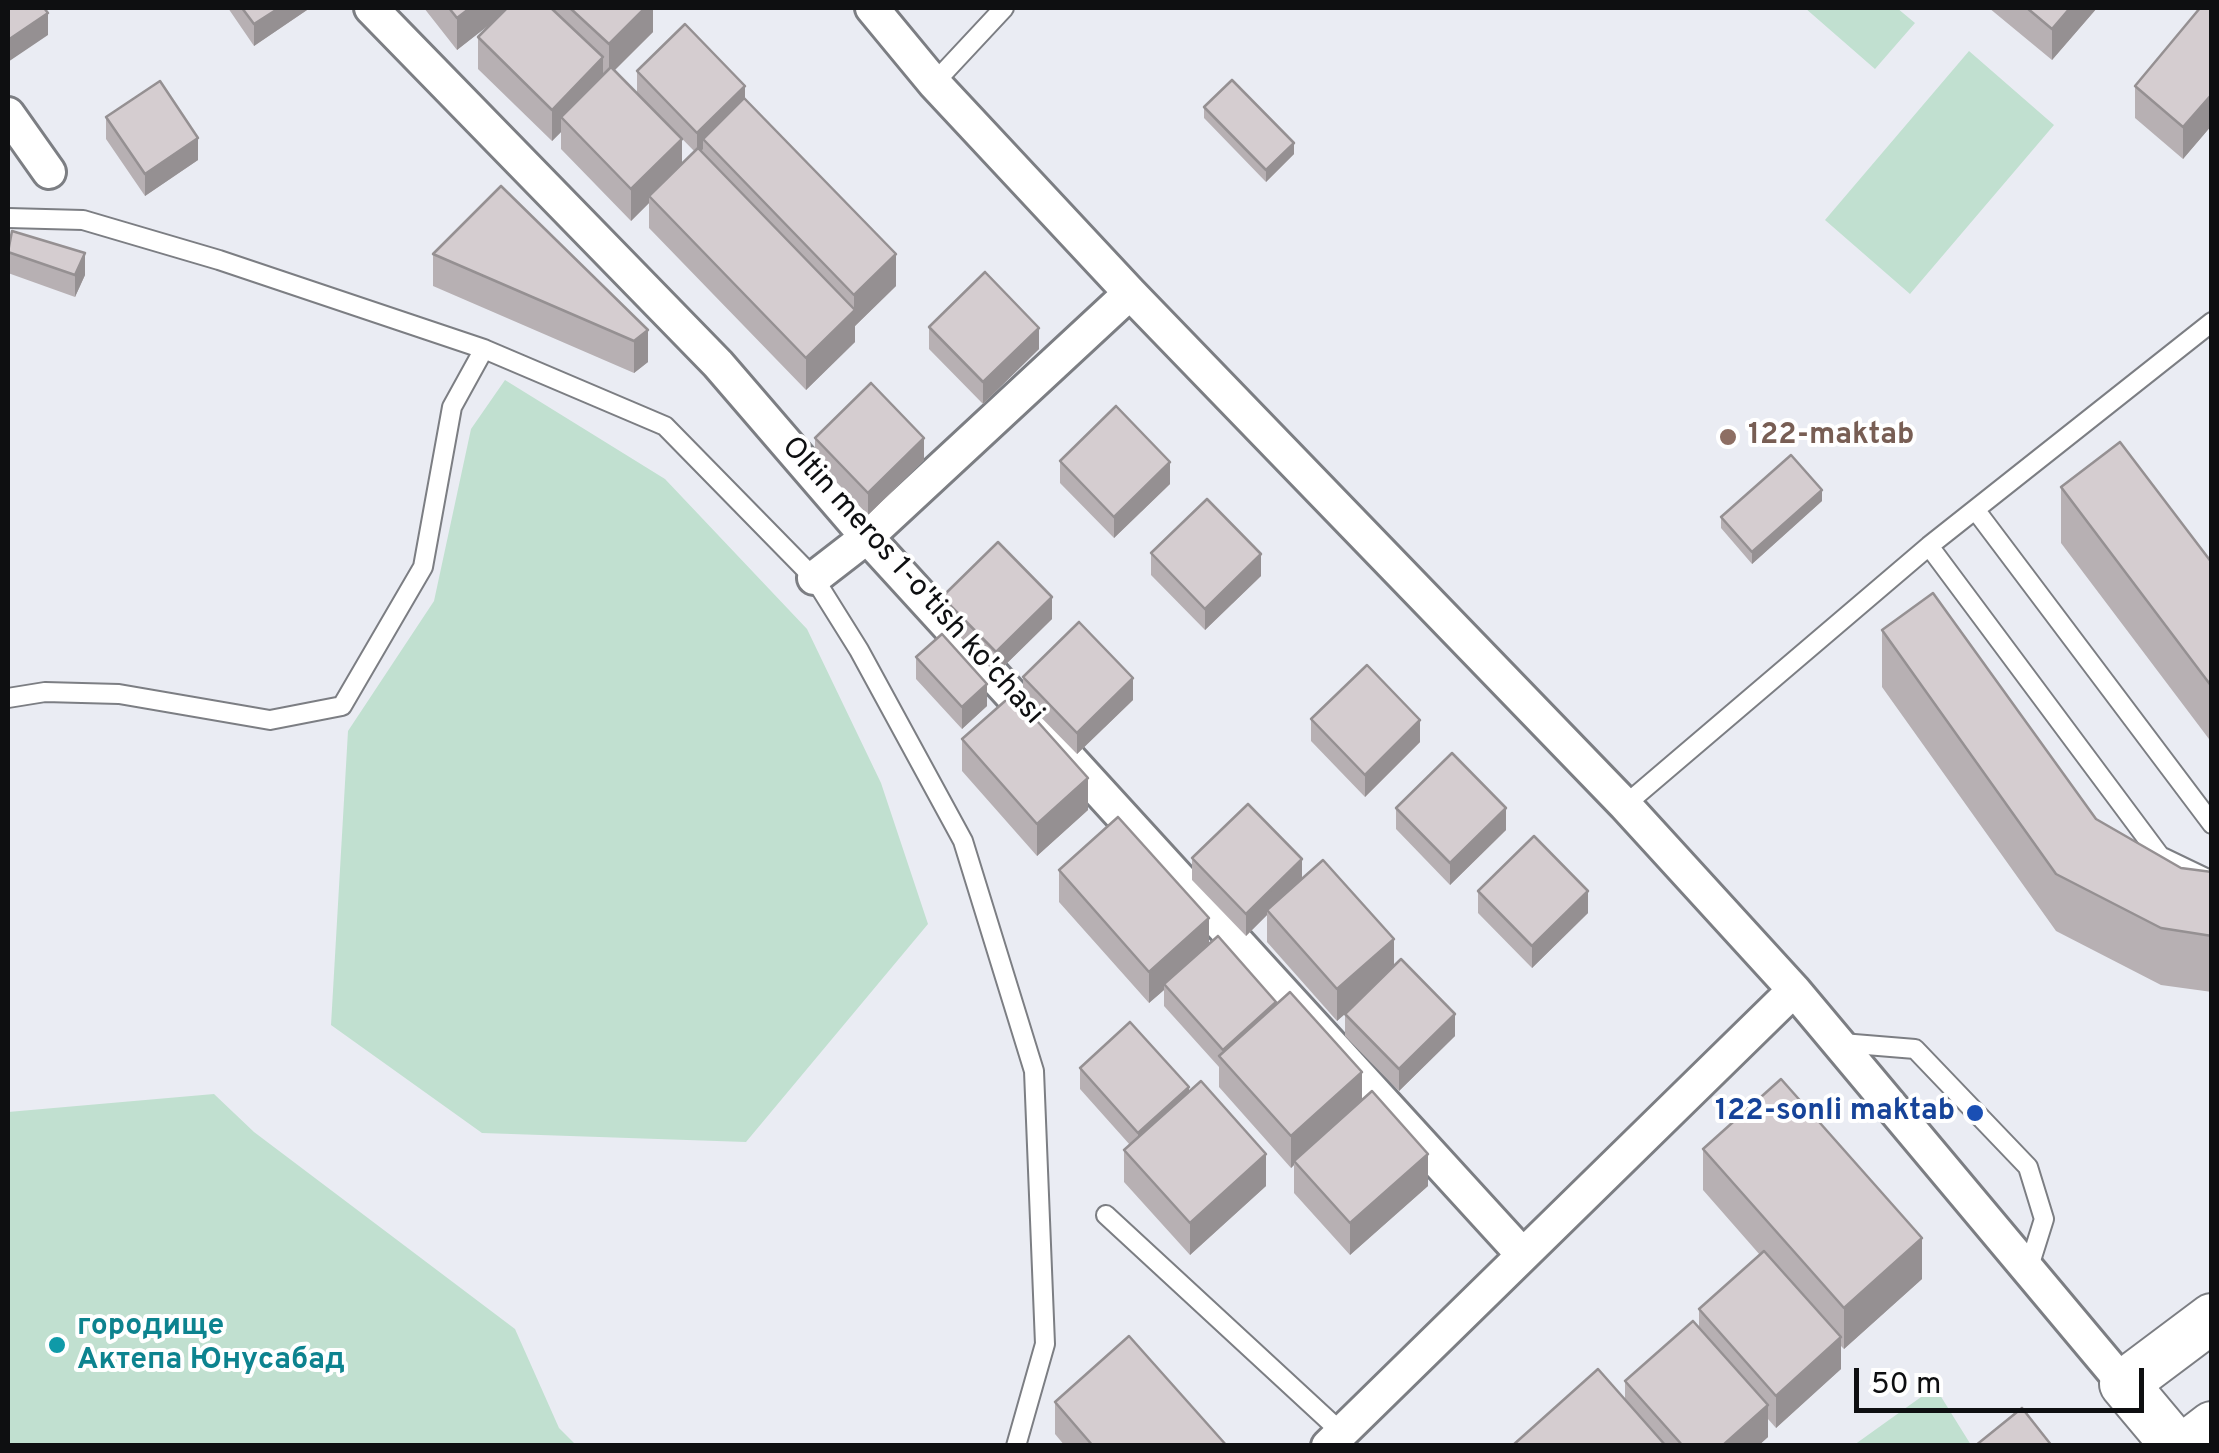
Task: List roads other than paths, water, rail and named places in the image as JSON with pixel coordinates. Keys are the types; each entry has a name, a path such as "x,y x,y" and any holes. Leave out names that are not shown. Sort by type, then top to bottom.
{"street":[{"name":"Oltin meros 1-o'tish ko'chasi","path":"371,8 718,364 866,537 1522,1254"},
{"path":"872,8 934,83 1130,293 1625,804 1794,990 2176,1446"},
{"path":"8,114 49,172"},
{"path":"814,578 866,537 1130,293"},
{"path":"1335,1439 1794,990"},
{"path":"2124,1384 2212,1318"},
{"path":"2186,1446 2212,1426"}],"lane":[{"path":"934,83 1004,8"},
{"path":"8,218 83,220 219,260 484,349 665,426 814,578 859,650 963,841 1034,1071 1045,1344 1016,1446"},
{"path":"1625,804 1929,546 1977,512 2212,322"},
{"path":"8,698 46,692 119,694 270,720 342,706 424,567 452,408 484,349"},
{"path":"1977,512 2212,824"},
{"path":"1929,546 2160,856 2212,881"},
{"path":"1838,1043 1916,1049 2028,1167 2044,1218 2028,1270"},
{"path":"1106,1215 1335,1439"}],"place":[{"name":"122-maktab","path":"1728,437"},
{"name":"122-sonli maktab","path":"1975,1113"},
{"name":"городище Актепа Юнусабад","path":"57,1345"}]}
